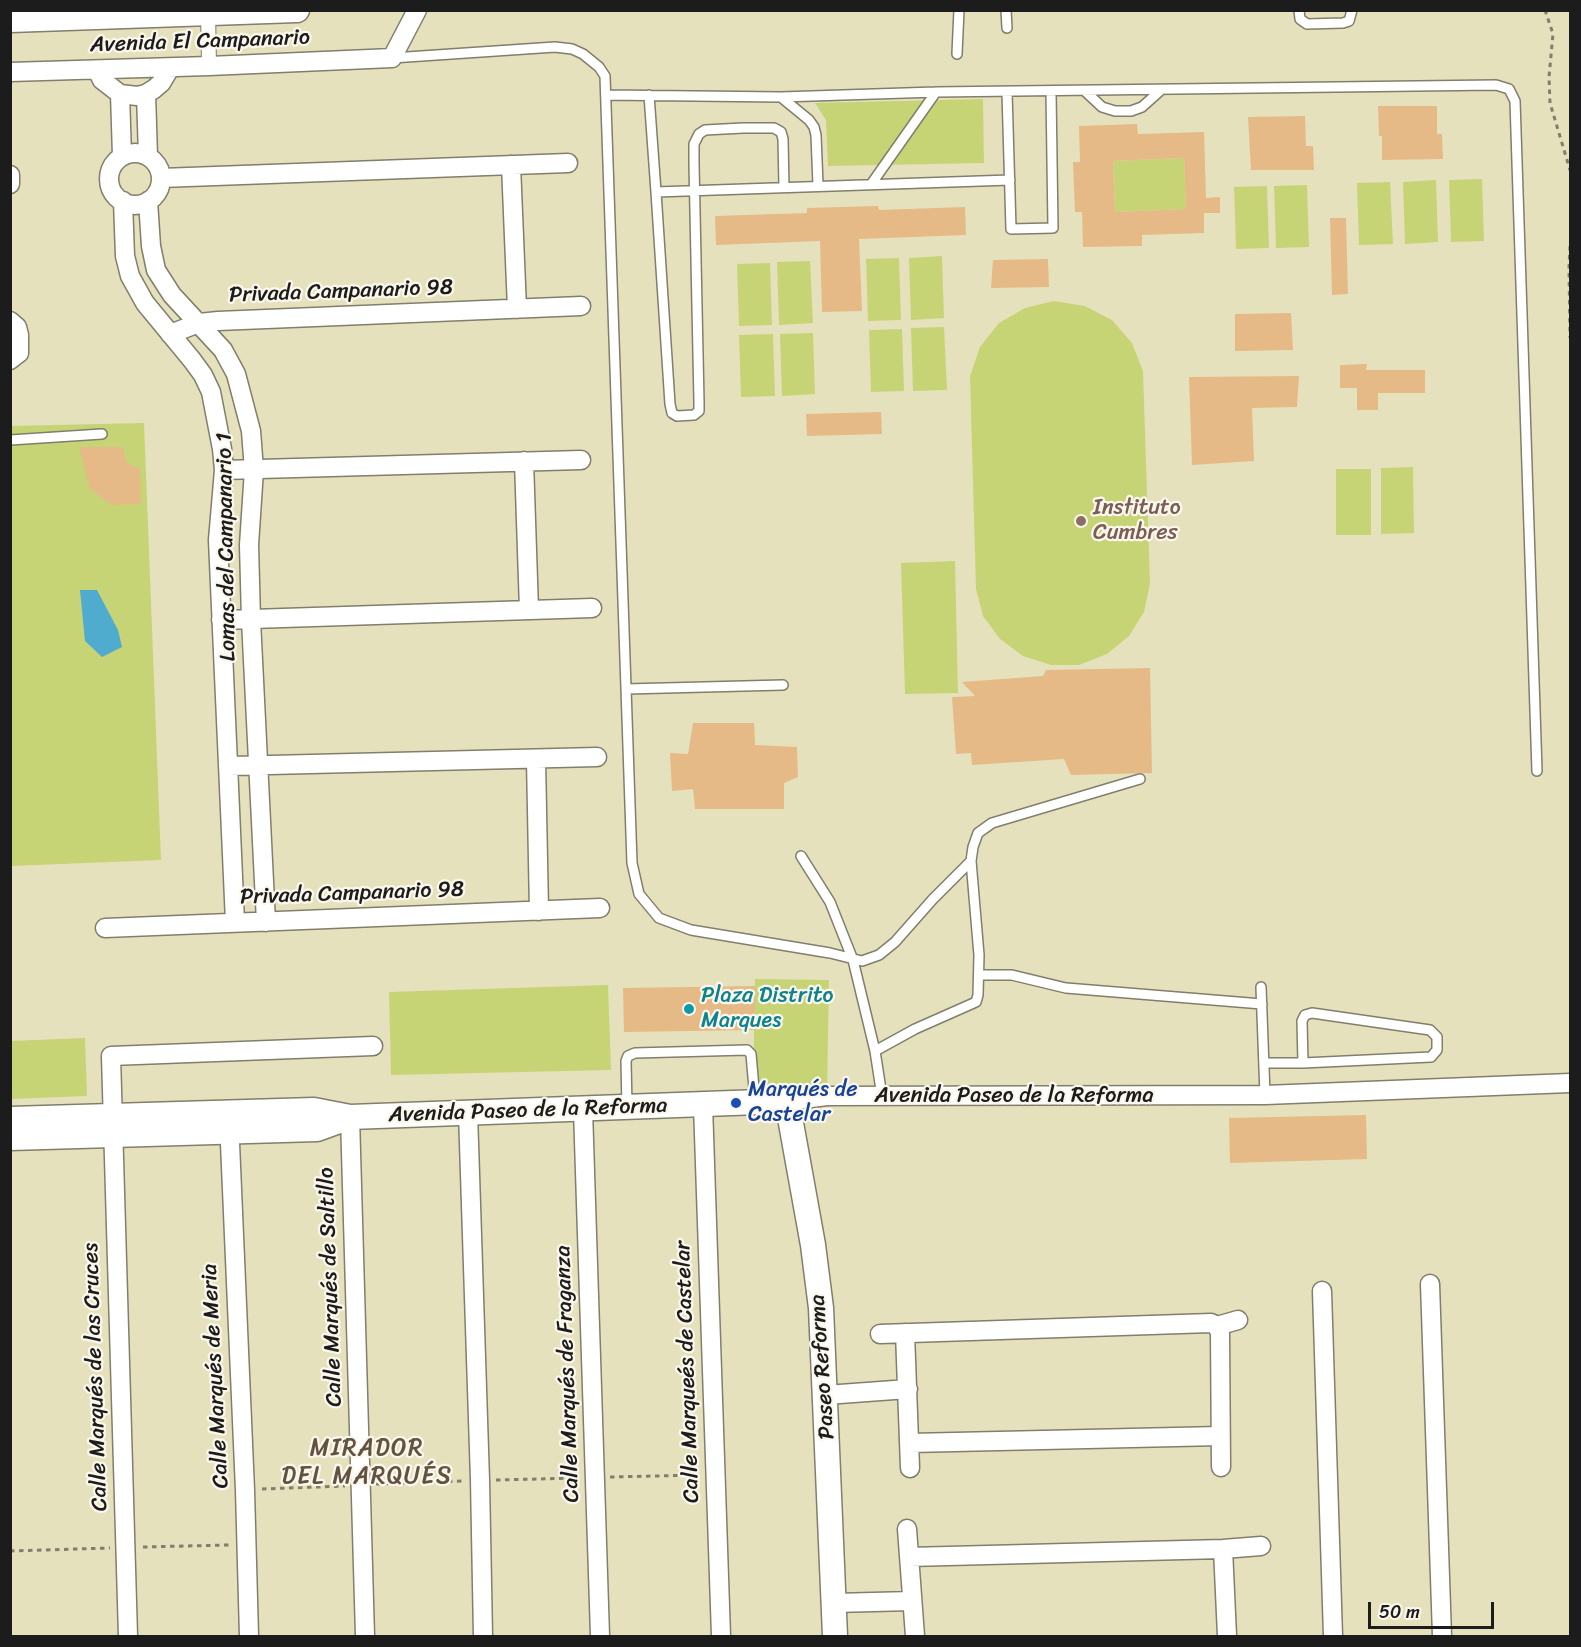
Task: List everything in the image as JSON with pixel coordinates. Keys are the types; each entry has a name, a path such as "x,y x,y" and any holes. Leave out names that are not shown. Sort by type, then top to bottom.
{"street":[{"path":"10,20 297,10"},
{"path":"392,58 417,10"},
{"path":"208,12 209,66"},
{"name":"Avenida El Campanario","path":"10,72 170,68 392,58"},
{"path":"97,70 102,80 120,94 128,96 146,94 160,83 170,68"},
{"path":"120,94 122,156"},
{"path":"146,94 148,156"},
{"path":"140,153 148,156 156,164 161,178 155,195 148,201 136,204 123,201 114,194 110,184 110,173 114,163 122,156 140,153"},
{"path":"161,178 568,163"},
{"path":"511,165 517,309"},
{"path":"10,175 10,184"},
{"name":"Lomas del Campanario 1","path":"123,201 125,256 130,276 145,303 203,375 210,392 224,470 218,540 230,766 235,922"},
{"name":"Lomas del Campanario 1","path":"148,201 151,246 156,270 172,295 223,350 236,374 251,431 254,470 249,545 251,620 266,922"},
{"name":"Privada Campanario 98","path":"170,334 199,323 218,321 580,306"},
{"path":"10,321 17,327 19,335 18,352 10,360"},
{"path":"224,470 581,459"},
{"path":"524,461 529,610"},
{"path":"221,620 592,608"},
{"path":"230,766 597,757"},
{"path":"536,759 539,911"},
{"name":"Privada Campanario 98","path":"105,928 600,908"},
{"name":"Calle Marqués de las Cruces","path":"128,1636 111,1056 373,1046"},
{"name":"Avenida Paseo de la Reforma","path":"10,1119 113,1125 229,1122 317,1129 350,1117 703,1105 787,1101 828,1096 1265,1095 1570,1083"},
{"name":"Paseo Reforma","path":"787,1101 813,1245 821,1308 835,1636"},
{"name":"Calle Marqueés de Castelar","path":"703,1105 721,1636"},
{"name":"Calle Marqués de Fraganza","path":"584,1110 600,1636"},
{"path":"468,1113 480,1468 483,1636"},
{"name":"Calle Marqués de Saltillo","path":"350,1117 364,1636"},
{"name":"Calle Marqués de Meria","path":"229,1122 249,1636"},
{"name":"Avenida Paseo de la Reforma","path":"10,1138 113,1125"},
{"path":"1430,1284 1442,1636"},
{"path":"1322,1291 1333,1636"},
{"path":"1217,1326 1238,1320"},
{"path":"880,1334 1211,1323 1217,1326 1220,1333 1221,1467"},
{"path":"905,1333 910,1468"},
{"path":"826,1395 908,1389"},
{"path":"910,1443 1220,1436"},
{"path":"908,1529 915,1636"},
{"path":"909,1557 1261,1546"},
{"path":"1222,1549 1227,1636"},
{"path":"834,1603 912,1601"}],"lane":[{"path":"957,54 958,10"},
{"path":"1006,10 1007,28"},
{"path":"1299,10 1300,19 1307,24 1344,23 1349,21 1352,10"},
{"path":"392,58 555,48 583,54 599,67 605,76 632,863 639,894 659,918 691,930 830,952 862,962 879,955 895,942 971,861"},
{"path":"606,95 781,97 936,92 1086,92 1496,85 1509,89 1515,100 1537,771"},
{"path":"1086,92 1102,107 1116,111 1131,111 1142,107 1161,90"},
{"path":"872,183 936,92"},
{"path":"1007,92 1011,229 1053,228 1051,92"},
{"path":"649,95 670,404 672,413 677,416 694,415 699,411 694,144 699,134 705,130 743,128 774,128 781,132 784,187"},
{"path":"781,97 809,120 814,127 818,185"},
{"path":"656,192 1010,180"},
{"path":"10,440 102,434"},
{"path":"626,688 783,685"},
{"path":"875,1051 915,1029 976,1002 979,975 971,861 978,833 992,823 1140,779"},
{"path":"801,856 830,902 853,960 875,1051 882,1096"},
{"path":"979,975 1018,976 1065,988 1262,1005"},
{"path":"1262,987 1265,1095"},
{"path":"1264,1064 1303,1063 1431,1057 1437,1050 1437,1037 1430,1030 1312,1013 1305,1015 1302,1021 1303,1063"},
{"path":"627,1108 626,1061 628,1056 635,1053 747,1050 751,1054 755,1102"}],"path":[{"path":"1545,10 1553,34 1549,77 1551,103 1570,170"},
{"path":"1570,246 1570,338"}],"green space":[{"path":"983,99 984,163 828,166 826,120 815,103"},
{"path":"1184,158 1186,209 1115,212 1113,161"},
{"path":"1482,179 1484,241 1451,242 1449,180"},
{"path":"1436,180 1438,242 1405,244 1403,182"},
{"path":"1390,182 1393,244 1359,245 1357,183"},
{"path":"1307,185 1309,247 1276,248 1274,186"},
{"path":"1267,186 1269,248 1236,249 1234,187"},
{"path":"942,256 944,318 911,320 909,258"},
{"path":"899,258 901,320 868,321 866,259"},
{"path":"810,261 813,323 779,325 777,262"},
{"path":"770,263 772,325 739,326 737,264"},
{"path":"1054,301 1085,306 1112,320 1132,343 1143,371 1150,584 1144,612 1129,636 1107,654 1079,665 1051,665 1023,656 1000,639 983,616 976,589 970,376 980,347 999,323 1025,308"},
{"path":"944,327 947,390 913,391 911,328"},
{"path":"902,329 904,391 871,392 869,330"},
{"path":"813,333 815,394 782,396 780,334"},
{"path":"773,334 775,396 741,397 739,335"},
{"path":"144,423 161,860 11,866 10,426"},
{"path":"1413,467 1414,533 1381,534 1381,468"},
{"path":"1336,469 1371,469 1371,535 1336,535"},
{"path":"955,561 958,693 905,694 901,563"},
{"path":"755,979 829,980 827,1096 753,1095"},
{"path":"608,985 611,1070 391,1075 389,992"},
{"path":"85,1038 87,1096 11,1099 11,1041"}],"water":[{"path":"80,590 97,590 118,630 122,647 102,657 85,641"}],"building":[{"path":"1378,106 1437,106 1437,134 1442,134 1443,159 1382,160"},
{"path":"1305,116 1306,146 1313,146 1314,170 1251,170 1248,117"},
{"path":"1137,124 1138,134 1204,132 1206,198 1220,197 1220,213 1204,213 1204,233 1142,235 1142,246 1083,247 1082,212 1075,212 1073,162 1080,162 1079,126","holes":["1184,158 1186,209 1115,212 1113,161"]},
{"path":"878,206 879,210 965,207 966,235 859,239 862,311 822,312 820,241 716,245 715,216 807,213 807,208"},
{"path":"1330,218 1346,218 1348,294 1332,295"},
{"path":"1048,259 1049,287 991,288 993,260"},
{"path":"1291,313 1293,350 1235,351 1235,314"},
{"path":"1367,364 1366,370 1425,370 1425,393 1378,393 1378,410 1357,410 1357,388 1340,388 1340,365"},
{"path":"1299,376 1297,407 1252,408 1254,461 1192,465 1189,377"},
{"path":"881,412 882,434 807,436 806,414"},
{"path":"79,447 123,447 126,462 140,469 141,504 112,505 90,489"},
{"path":"1150,668 1152,773 1071,775 1064,759 972,765 971,753 956,754 952,697 975,696 962,682 1043,676 1046,670"},
{"path":"693,723 754,723 755,745 797,747 798,777 784,783 784,809 695,809 693,789 672,791 670,753 688,754"},
{"name":"Plaza Distrito Marques","path":"755,986 755,1030 624,1032 623,988"},
{"path":"1366,1115 1367,1159 1230,1163 1229,1118"}],"place":[{"name":"Instituto Cumbres","path":"1081,521"},
{"name":"Plaza Distrito Marques","path":"689,1009"},
{"name":"Marqués de Castelar","path":"736,1103"}],"district":[{"name":"MIRADOR DEL MARQUÉS","path":"367,1463"}]}
